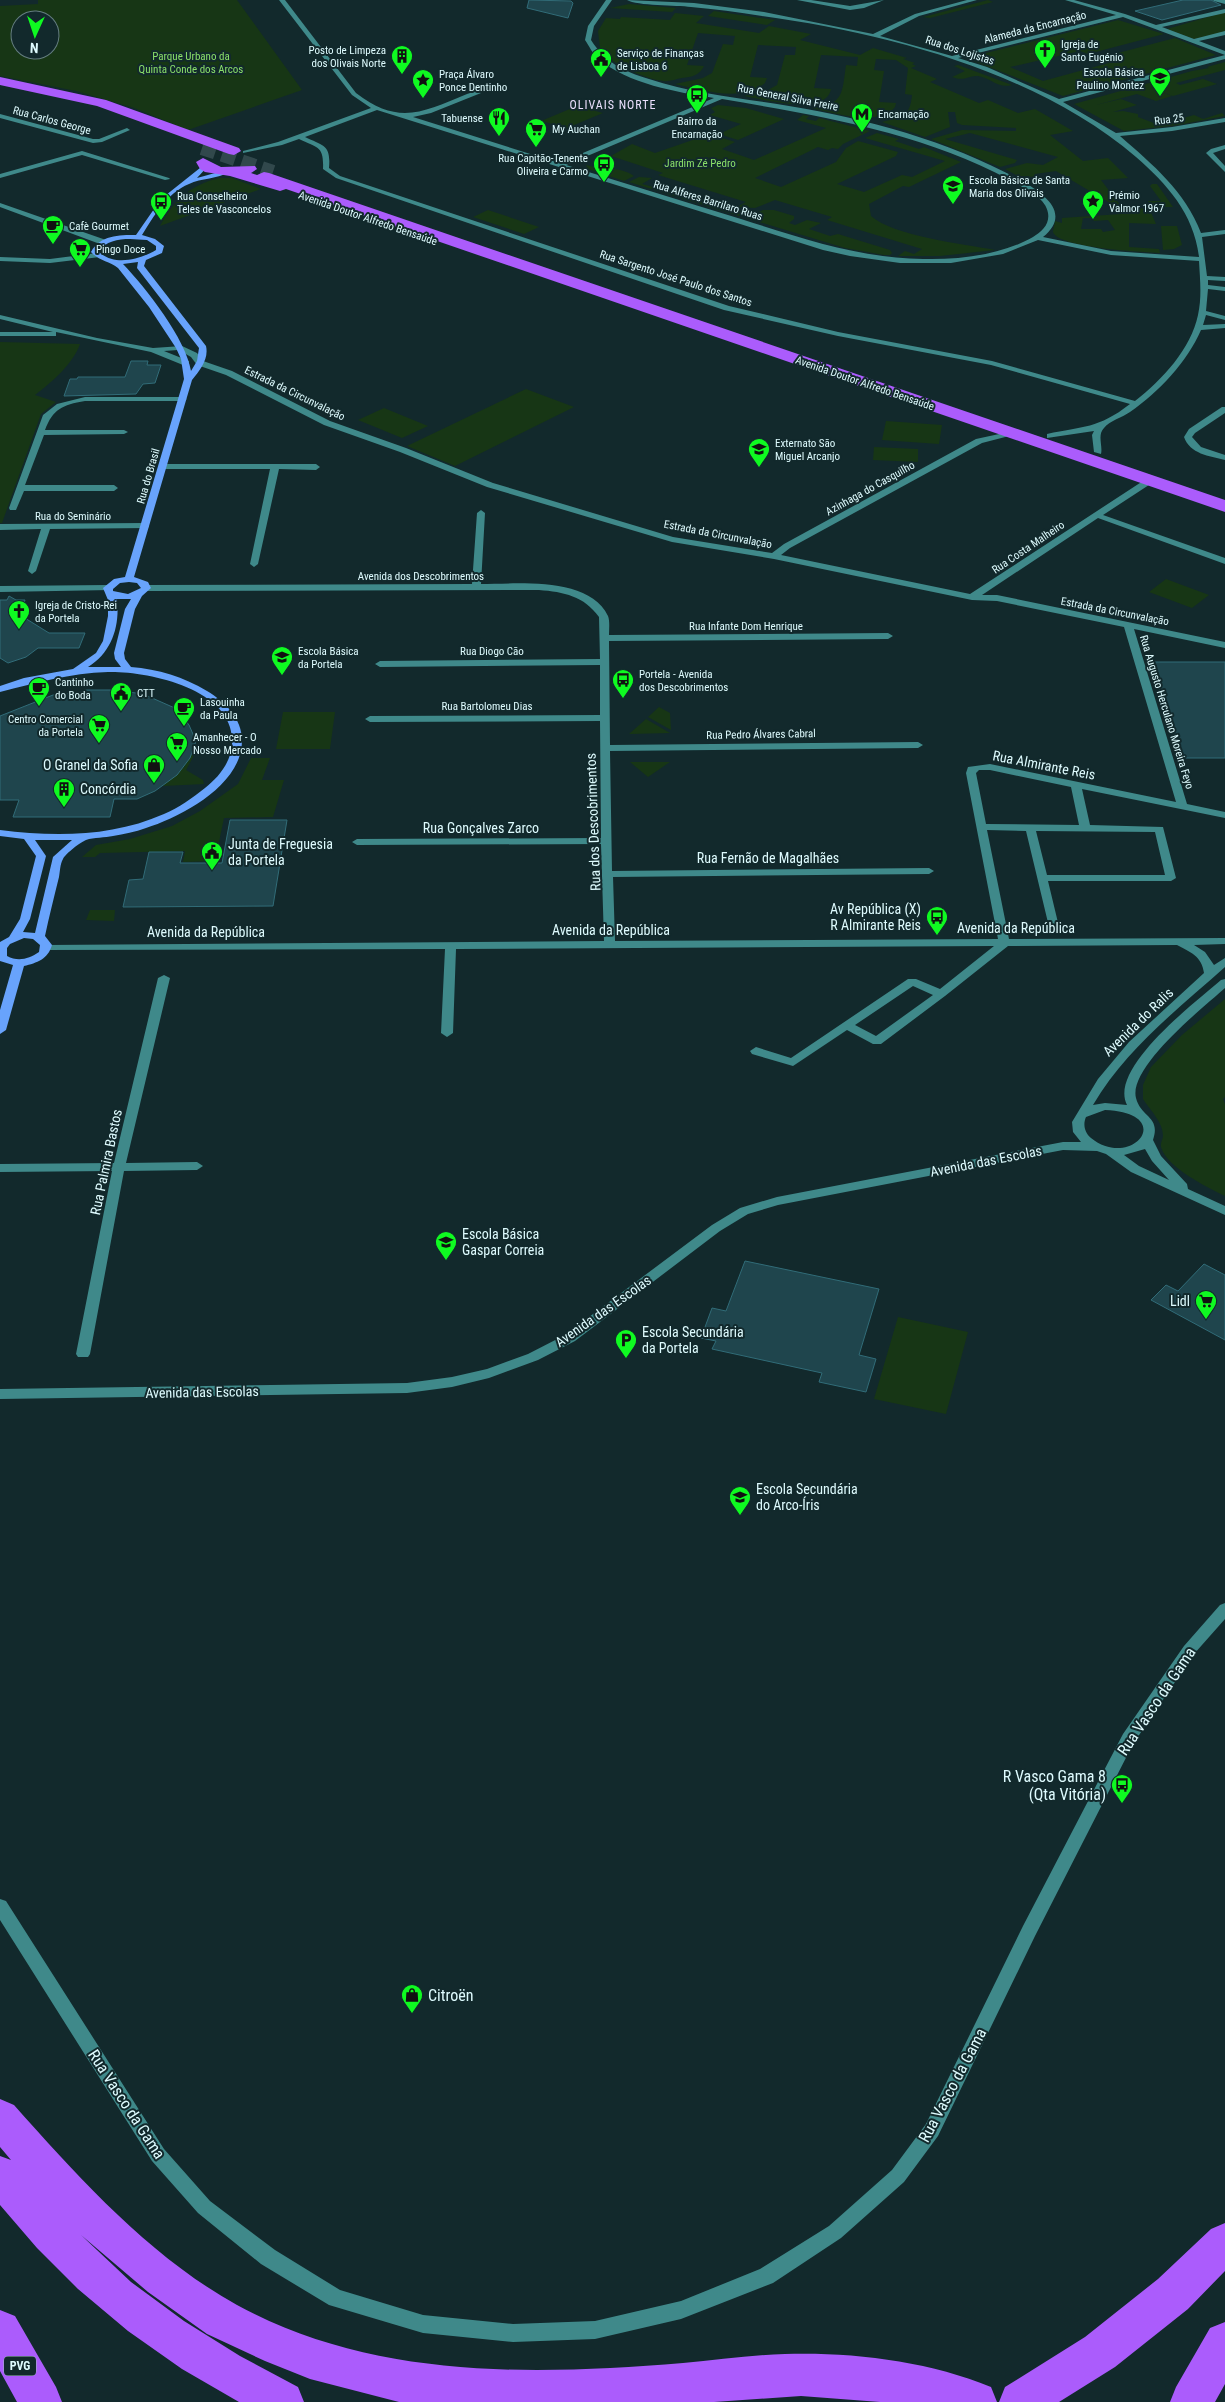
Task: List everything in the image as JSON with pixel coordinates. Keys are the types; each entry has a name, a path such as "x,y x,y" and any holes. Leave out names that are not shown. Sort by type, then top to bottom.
{"highway":[{"path":"0,81 101,103 240,152"},
{"path":"0,85 117,120 198,156 240,152"},
{"path":"0,90 58,101"},
{"path":"0,90 74,112"},
{"path":"43,90 125,117 198,156"},
{"path":"110,124 142,136"},
{"name":"Avenida Doutor Alfredo Bensaúde","path":"240,152 265,166 982,433 1010,433 1225,506"},
{"name":"Avenida Doutor Alfredo Bensaúde","path":"198,156 228,172 455,248 512,257 1225,495"},
{"path":"228,172 265,166"},
{"path":"0,2118 36,2159 104,2228 142,2262 179,2290 222,2318 266,2340 352,2370 407,2383 468,2390 519,2391 649,2386 800,2375 884,2380 946,2393 976,2402"},
{"path":"0,2175 68,2252 144,2317 237,2380 283,2402"},
{"path":"1020,2402 1100,2352 1173,2294 1225,2243"},
{"name":"PVG","path":"0,2331 41,2402"},
{"path":"1191,2402 1225,2343"}],"main road":[{"path":"187,183 198,156"},
{"path":"138,236 156,208 169,195 187,183 228,172"},
{"path":"138,236 157,242 160,246 159,251 143,259 114,261 97,255 95,252 97,247 103,242 138,236"},
{"path":"143,259 140,266 203,352 200,363"},
{"name":"Rua do Brasil","path":"114,261 125,268 183,350 188,379 129,579"},
{"name":"Rua do Brasil","path":"188,379 200,363"},
{"path":"76,671 98,656 105,648 115,608 110,592 117,581 129,579 145,584 142,592 130,608 119,653 120,658 130,671"},
{"path":"110,592 122,597 142,592"},
{"path":"0,689 34,678 76,671 130,671 171,678 209,696 226,711 232,720 237,739 236,750 228,770 220,780 198,799 184,807 134,828 84,837 28,837 0,833"},
{"path":"14,937 31,935 39,937 45,942 46,948 34,960 19,963 2,957 0,948 14,937 25,918 40,856 28,837"},
{"path":"39,937 58,857 84,837"},
{"path":"0,1030 19,963"}],"street":[{"name":"Rua Alferes Barrilaro Ruas","path":"282,0 354,94 365,103 403,117 826,248 867,257 913,261 958,260 998,253 1038,238"},
{"name":"Rua General Silva Freire","path":"609,0 591,26 588,35 592,49 600,59 623,72 643,80 802,110 866,125 914,139 981,164 1023,185 1041,197 1048,205 1052,216 1050,226 1038,238"},
{"name":"Rua dos Lojistas","path":"630,0 660,1 767,15 874,36 951,58 1010,79 1058,102 1114,135 1138,153 1165,179 1182,202 1200,238 1205,278 1203,312 1198,328 1184,353 1171,370 1135,403 1100,426"},
{"path":"800,0 850,8 862,7 881,0"},
{"path":"874,36 917,15 974,0"},
{"name":"Alameda da Encarnação","path":"1068,0 1122,15 1225,53"},
{"path":"1073,0 1079,0"},
{"name":"Alameda da Encarnação","path":"1094,0 1122,15"},
{"path":"1216,0 1224,1"},
{"path":"1156,28 1225,11"},
{"name":"Alameda da Encarnação","path":"951,58 1122,15"},
{"path":"1194,41 1225,33"},
{"path":"1058,102 1225,57"},
{"path":"403,117 428,112 494,86"},
{"path":"559,165 722,96"},
{"path":"240,152 280,144 376,108"},
{"name":"Rua Carlos George","path":"0,116 93,141 100,141 127,130"},
{"name":"Rua 25","path":"1114,135 1172,129 1225,120"},
{"name":"Rua Sargento José Paulo dos Santos","path":"299,137 324,148 327,154 325,167 334,175 727,308 838,334 992,363 1135,403"},
{"path":"265,166 280,144"},
{"path":"1225,148 1213,150 1209,153 1225,170"},
{"path":"0,176 82,154 167,179"},
{"path":"0,205 103,242"},
{"path":"1200,238 1225,232"},
{"path":"1038,238 1111,253 1203,259"},
{"path":"1200,238 1217,242"},
{"path":"0,259 50,261 97,255"},
{"path":"1205,278 1225,279"},
{"path":"1205,287 1225,289"},
{"path":"1203,312 1225,318"},
{"path":"0,317 153,350 186,363"},
{"path":"21,334 29,329 32,323"},
{"path":"1198,328 1225,326"},
{"path":"0,334 81,336"},
{"path":"163,353 183,350 198,343"},
{"path":"153,350 183,350 194,355 200,363"},
{"name":"Estrada da Circunvalação","path":"200,363 229,374 327,423 403,450 490,485 672,538 774,556 972,597 998,598 1225,644"},
{"path":"13,508 47,415 52,409 69,402 85,399 183,399"},
{"path":"1225,408 1192,431 1188,439 1195,447 1225,458"},
{"path":"1050,436 1100,426"},
{"path":"1098,452 1096,435 1100,426"},
{"path":"40,433 124,432"},
{"name":"Azinhaga do Casquilho","path":"774,556 787,546 982,433"},
{"path":"163,466 316,467"},
{"path":"254,564 275,466"},
{"name":"Rua Costa Malheiro","path":"972,597 1149,481"},
{"path":"20,488 114,488"},
{"path":"476,587 482,514"},
{"path":"1096,515 1225,561"},
{"name":"Rua do Seminário","path":"0,527 145,526"},
{"path":"32,571 46,527"},
{"name":"Avenida dos Descobrimentos","path":"142,592 476,587 539,587 566,590 596,604 604,617 604,699"},
{"path":"0,588 110,592"},
{"name":"Rua Augusto Herculano Moreira Feyo","path":"1128,625 1182,806"},
{"name":"Rua Infante Dom Henrique","path":"604,638 888,636"},
{"name":"Rua Diogo Cão","path":"380,664 604,662"},
{"name":"Rua dos Descobrimentos","path":"604,699 610,945"},
{"name":"Rua Bartolomeu Dias","path":"370,719 604,718"},
{"name":"Rua Pedro Álvares Cabral","path":"604,748 918,745"},
{"name":"Rua Almirante Reis","path":"1004,943 971,773 972,769 990,767 1225,815"},
{"path":"1076,786 1085,828"},
{"path":"982,827 1159,829 1171,878 1042,878"},
{"path":"1030,827 1055,931"},
{"name":"Rua Gonçalves Zarco","path":"357,842 606,841"},
{"name":"Rua Fernão de Magalhães","path":"608,874 929,871"},
{"name":"Avenida da República","path":"46,948 1225,941"},
{"path":"1177,942 1192,946 1205,956 1209,965 1210,975"},
{"path":"846,1025 877,1041 941,994 1004,943"},
{"path":"447,1033 451,946"},
{"name":"Avenida do Ralis","path":"1082,1114 1118,1061 1225,961"},
{"name":"Rua Palmira Bastos","path":"83,1354 119,1167 164,978"},
{"path":"756,1051 793,1062 912,981 941,994"},
{"path":"1140,1115 1120,1106 1109,1105 1089,1109 1082,1114 1078,1122 1079,1131 1086,1140 1096,1147 1109,1151 1128,1151 1147,1141 1150,1132 1147,1123 1132,1104 1129,1093 1135,1074 1146,1056 1225,982"},
{"path":"1147,1141 1156,1158 1186,1191"},
{"name":"Avenida das Escolas","path":"0,1394 407,1388 452,1382 489,1373 533,1357 570,1338 716,1228 744,1211 777,1201 1063,1146 1096,1147"},
{"path":"1109,1151 1135,1169 1186,1191 1225,1211"},
{"path":"0,1168 197,1166"},
{"name":"Rua Vasco da Gama","path":"0,1906 158,2156 204,2207 268,2257 336,2298 423,2324 513,2333 595,2330 681,2310 766,2276 835,2232 898,2176 932,2130 1025,1939 1128,1739 1189,1650 1225,1609"}],"green space":[{"name":"Parque Urbano da Quinta Conde dos Arcos","path":"38,0 237,0 302,90 188,130 134,108 76,91 0,76 0,6 38,4"},
{"path":"988,0 993,2 930,18 923,17"},
{"path":"629,4 676,8 672,12 610,8"},
{"path":"714,11 775,20 767,25 708,16"},
{"path":"1225,12 1225,32 1194,39 1167,29"},
{"path":"675,13 704,16 696,23 759,33 769,26 811,34 800,40 860,55 873,48 907,58 903,59 915,63 912,64 916,66 911,68 937,79 930,82 979,103 988,100 1018,113 1035,109 1073,131 1050,135 1083,161 1108,158 1128,178 1101,180 1123,209 1149,208 1156,224 1129,223 1129,247 1159,249 1160,253 1102,248 1070,242 1058,237 1053,232 1053,229 1055,221 1062,223 1062,218 1121,214 1115,206 1056,171 1035,174 1035,177 1018,176 1005,169 1027,163 1043,165 1058,157 970,133 945,139 1017,160 1015,163 1000,167 931,139 962,130 1016,131 1016,128 962,125 957,123 955,112 948,112 950,127 925,137 882,122 904,115 911,102 912,95 905,94 908,68 896,60 876,59 874,70 884,71 879,102 896,103 895,107 888,113 878,116 855,117 812,108 830,104 840,96 846,65 857,66 858,57 821,55 814,88 831,89 827,97 818,102 793,104 744,96 768,90 777,85 785,55 795,55 796,47 758,45 750,77 767,78 765,83 756,89 734,94 709,92 675,84 703,78 712,73 723,44 733,45 735,36 698,33 687,65 704,66 698,73 692,76 668,81 646,77 628,70 598,49 600,48 598,31 606,18 670,20","holes":["1083,218 1091,218 1094,221 1108,220 1115,230 1103,232 1101,229 1081,229"]},
{"path":"1118,20 1164,34 1088,54 1080,51 1010,67 1043,81 1109,63 1099,58 1175,38 1216,55 1063,96 966,58"},
{"path":"1225,62 1225,70 1176,83 1180,85 1203,79 1217,84 1173,96 1149,87 1172,96 1156,101 1137,94 1096,105 1121,99 1137,105 1113,112 1123,111 1138,114 1138,117 1159,125 1194,115 1203,119 1222,113 1225,116 1178,125 1124,131 1074,104 1209,68 1207,67"},
{"path":"958,65 1012,85 1003,86 978,76 963,79 952,77 965,71 954,66"},
{"name":"Jardim Zé Pedro","path":"718,105 746,108 784,119 738,140 719,134 741,124 710,115 715,112 711,108"},
{"path":"577,106 603,113 567,128 541,121"},
{"name":"Jardim Zé Pedro","path":"803,115 809,116 806,119 816,121 819,118 870,131 843,144 838,149 832,148 828,150 818,147 755,178 781,187 836,162 846,148 858,141 898,152 896,156 837,184 864,192 902,175 912,177 945,161 865,138 877,133 899,139 895,141 919,149 924,147 961,162 909,187 903,186 869,204 871,216 881,223 912,234 995,250 940,256 898,256 905,251 914,254 922,249 827,220 832,217 775,200 755,208 737,207 746,202 658,175 663,173 611,156 632,144 655,153 710,134 735,142 722,149 754,160 826,128 797,120"},
{"name":"Jardim Zé Pedro","path":"586,165 617,169 634,176 624,181 588,169"},
{"name":"Jardim Zé Pedro","path":"639,177 652,178 642,184 740,210 743,213 739,216 629,182"},
{"path":"219,178 232,178 261,189 160,226 171,209 184,195 199,185"},
{"path":"1157,184 1173,207 1152,207 1148,201 1161,201 1150,186"},
{"path":"488,210 539,227 524,234 473,217"},
{"path":"763,210 774,210 794,216 794,219 789,223 795,225 807,220 821,223 809,229 830,236 838,234 890,250 892,253 884,255 845,248 746,218"},
{"path":"1161,226 1177,226 1182,245 1174,249 1163,250"},
{"path":"0,342 80,344 67,365 35,395 56,402 41,414 2,523 0,523"},
{"path":"526,389 574,407 455,466 407,446"},
{"path":"384,408 428,426 402,438 358,420"},
{"path":"886,421 942,425 939,444 882,440"},
{"path":"874,447 918,449 918,462 873,460"},
{"path":"1166,579 1209,595 1192,608 1149,592"},
{"path":"659,707 670,713 671,730 648,717"},
{"path":"283,712 335,712 330,749 276,749"},
{"path":"646,719 670,733 629,734"},
{"path":"193,748 197,750 186,770 203,780 204,784 163,786 184,767"},
{"path":"251,758 270,758 262,780 284,780 273,817 224,818 215,861 183,862 185,851 100,853 95,857 82,857 96,845 130,839 172,826 200,811 238,784"},
{"path":"630,762 670,762 648,777"},
{"path":"90,910 115,910 114,921 86,920"},
{"path":"1225,999 1225,1097 1223,1099 1225,1104 1225,1196 1188,1176 1165,1155 1161,1147 1163,1137 1161,1126 1143,1099 1143,1085 1151,1067 1182,1035"},
{"path":"898,1317 968,1332 946,1414 874,1399"}],"building":[{"path":"529,0 571,1 573,3 568,18 527,8"},
{"path":"1183,0 1211,0 1221,5 1162,20 1135,11"},
{"path":"131,361 148,361 147,365 161,365 155,383 143,384 136,394 64,396 70,379 77,379 78,377 125,377"},
{"name":"Igreja de Cristo-Rei da Portela","path":"9,596 16,600 25,600 20,615 49,633 85,633 79,648 38,648 26,657 8,663 0,658 0,600 7,600"},
{"path":"1151,662 1225,662 1225,758 1181,758"},
{"name":"Centro Comercial da Portela","path":"84,690 114,690 143,694 177,709 189,725 196,741 190,758 177,775 155,791 137,799 114,799 110,817 13,817 19,800 0,800 0,716 53,695 84,692"},
{"name":"Junta de Freguesia da Portela","path":"230,820 287,820 273,906 123,907 129,880 143,879 149,852 183,852 180,863 222,863"},
{"path":"745,1261 879,1289 859,1355 876,1359 866,1392 819,1382 822,1373 712,1349 716,1341 701,1338 712,1308 726,1311"},
{"name":"Lidl","path":"1204,1264 1225,1275 1225,1340 1151,1300 1166,1285 1178,1291"}],"tunnel":[{"path":"202,148 273,172"}],"place":[{"name":"Igreja de Santo Eugénio","path":"1045,69"},
{"name":"Posto de Limpeza dos Olivais Norte","path":"402,75"},
{"name":"Serviço de Finanças de Lisboa 6","path":"601,78"},
{"name":"Escola Básica Paulino Montez","path":"1160,97"},
{"name":"Praça Álvaro Ponce Dentinho","path":"423,99"},
{"name":"Bairro da Encarnação","path":"697,114"},
{"name":"Encarnação","path":"862,133"},
{"name":"Tabuense","path":"499,137"},
{"name":"My Auchan","path":"536,148"},
{"name":"Rua Capitão-Tenente Oliveira e Carmo","path":"604,183"},
{"name":"Escola Básica de Santa Maria dos Olivais","path":"953,205"},
{"name":"Prémio Valmor 1967","path":"1093,220"},
{"name":"Rua Conselheiro Teles de Vasconcelos","path":"161,221"},
{"name":"Cafè Gourmet","path":"53,245"},
{"name":"Pingo Doce","path":"80,268"},
{"name":"Externato São Miguel Arcanjo","path":"759,468"},
{"name":"Igreja de Cristo-Rei da Portela","path":"19,630"},
{"name":"Escola Básica da Portela","path":"282,676"},
{"name":"Portela - Avenida dos Descobrimentos","path":"623,699"},
{"name":"Cantinho do Boda","path":"39,707"},
{"name":"CTT","path":"121,712"},
{"name":"Lasouinha da Paula","path":"184,727"},
{"name":"Centro Comercial da Portela","path":"99,744"},
{"name":"Amanhecer - O Nosso Mercado","path":"177,762"},
{"name":"O Granel da Sofia","path":"154,784"},
{"name":"Concórdia","path":"64,808"},
{"name":"Junta de Freguesia da Portela","path":"212,871"},
{"name":"Av República (X) R Almirante Reis","path":"937,936"},
{"name":"Escola Básica Gaspar Correia","path":"446,1261"},
{"name":"Lidl","path":"1206,1320"},
{"name":"Escola Secundária da Portela","path":"626,1359"},
{"name":"Escola Secundária do Arco-Íris","path":"740,1516"},
{"name":"R Vasco Gama 8 (Qta Vitória)","path":"1122,1804"},
{"name":"Citroën","path":"412,2014"}],"district":[{"name":"OLIVAIS NORTE","path":"613,105"}]}
